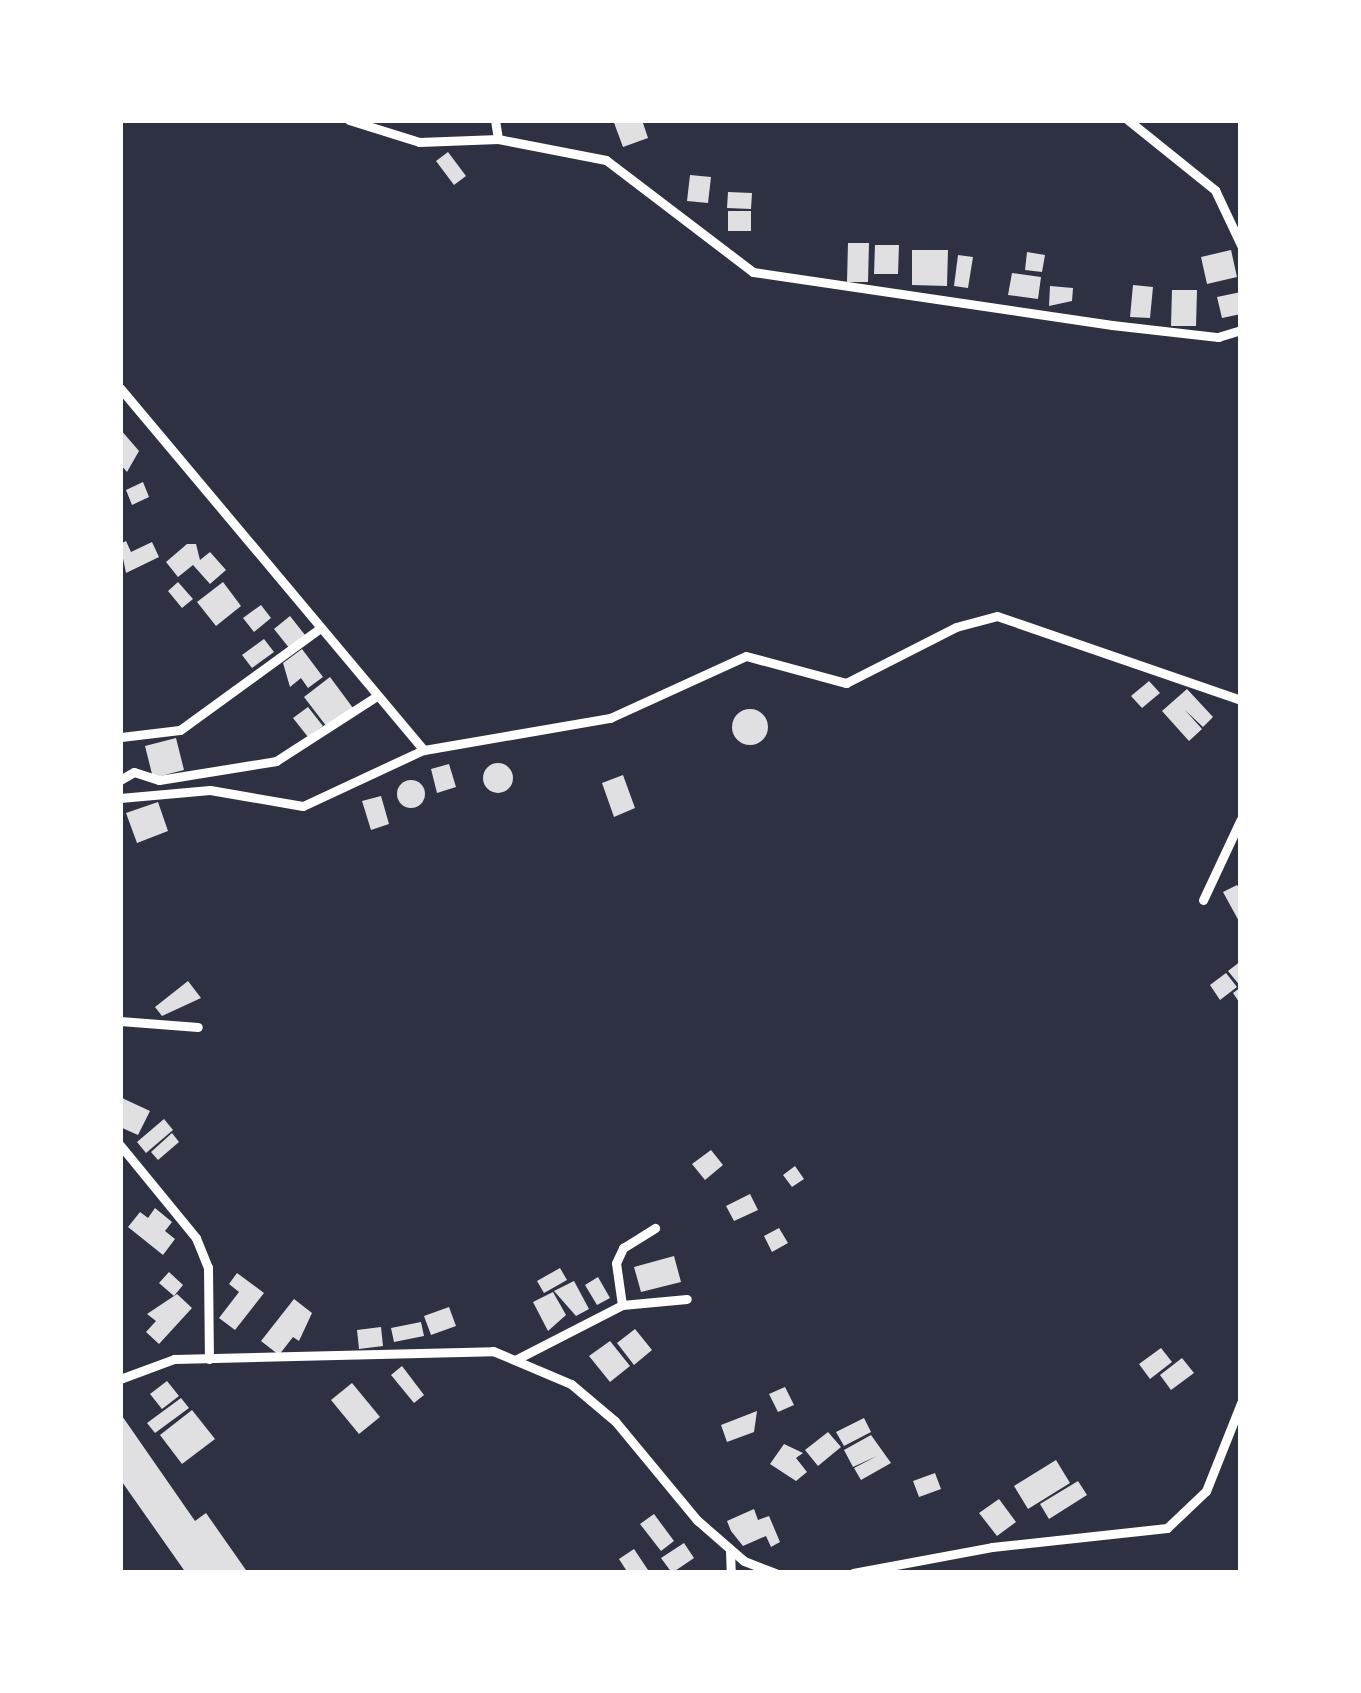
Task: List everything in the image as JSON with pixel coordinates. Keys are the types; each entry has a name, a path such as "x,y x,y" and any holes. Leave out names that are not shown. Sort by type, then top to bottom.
{"street":[{"path":"350,120 419,142 498,139 606,160 753,272 1112,325 1218,337 1241,330"},
{"path":"495,120 498,139"},
{"path":"1128,120 1215,190 1241,245"},
{"path":"120,388 424,750"},
{"path":"120,798 210,790 303,806 424,750 610,718 746,656 846,683 956,627 997,616 1241,700"},
{"path":"121,737 180,730 319,629"},
{"path":"120,780 134,772 159,780 276,761 377,696"},
{"path":"1203,900 1241,819"},
{"path":"120,1021 198,1027"},
{"path":"120,1145 196,1238 208,1267 209,1359"},
{"path":"622,1305 616,1263 623,1248 655,1228"},
{"path":"515,1360 622,1305 687,1299"},
{"path":"120,1379 154,1363 447,1347 515,1360 571,1384 615,1421 667,1490 730,1550 776,1573"},
{"path":"854,1573 992,1547 1167,1528 1206,1491 1241,1403"},
{"path":"730,1550 731,1573"}],"building":[{"path":"613,120 643,123 648,138 623,147"},
{"path":"448,152 466,176 454,185 436,161"},
{"path":"690,175 711,177 708,203 687,201"},
{"path":"728,192 752,193 751,209 727,208"},
{"path":"728,211 751,211 751,231 728,231"},
{"path":"848,243 869,243 868,282 847,282"},
{"path":"875,245 899,245 898,274 874,274"},
{"path":"912,250 948,250 947,286 912,285"},
{"path":"1231,250 1237,277 1207,284 1201,257"},
{"path":"1027,252 1045,255 1042,272 1025,270"},
{"path":"958,255 973,257 968,288 954,286"},
{"path":"1012,273 1041,277 1038,299 1008,295"},
{"path":"1133,285 1153,287 1150,318 1130,317"},
{"path":"1050,286 1073,288 1072,301 1049,306"},
{"path":"1172,290 1197,290 1196,326 1171,326"},
{"path":"1241,292 1241,314 1222,318 1217,297"},
{"path":"120,429 139,451 127,472 120,464"},
{"path":"143,482 149,497 132,505 126,490"},
{"path":"126,541 131,552 152,542 159,557 126,573 120,544"},
{"path":"187,544 196,544 200,560 210,552 226,570 210,584 193,565 178,577 166,562"},
{"path":"178,582 193,599 182,608 168,591"},
{"path":"223,582 241,606 216,626 197,602"},
{"path":"261,605 271,618 254,632 243,618"},
{"path":"290,616 305,635 290,649 274,629"},
{"path":"264,639 274,652 252,668 242,655"},
{"path":"302,649 323,677 308,688 301,678 290,687 283,663"},
{"path":"330,677 353,708 327,727 304,697"},
{"path":"1149,681 1160,693 1142,708 1131,696"},
{"path":"1187,689 1213,717 1203,727 1185,710 1202,729 1189,741 1162,711"},
{"path":"308,707 323,726 308,737 293,718"},
{"path":"750,709 763,714 768,727 763,740 750,745 737,740 732,727 737,714"},
{"path":"176,738 184,770 153,778 145,746"},
{"path":"498,763 513,778 498,793 483,778"},
{"path":"449,764 456,787 437,793 431,769"},
{"path":"623,775 635,808 614,817 602,783"},
{"path":"411,780 421,784 425,794 421,804 411,808 401,804 397,794 401,784"},
{"path":"381,796 389,824 371,830 362,801"},
{"path":"158,802 168,831 137,843 126,813"},
{"path":"1237,885 1241,891 1241,925 1223,892"},
{"path":"1241,961 1241,987 1228,971"},
{"path":"1226,973 1237,987 1220,1000 1210,985"},
{"path":"188,981 201,998 162,1016 155,1007"},
{"path":"122,1098 150,1111 138,1135 120,1127"},
{"path":"164,1119 173,1130 146,1153 137,1142"},
{"path":"172,1133 179,1142 158,1160 151,1152"},
{"path":"711,1150 723,1165 705,1180 692,1164"},
{"path":"795,1166 804,1179 792,1187 783,1175"},
{"path":"750,1194 758,1210 734,1221 726,1206"},
{"path":"155,1208 172,1222 165,1231 175,1239 163,1255 128,1227 140,1212 148,1218"},
{"path":"779,1228 788,1243 772,1252 764,1236"},
{"path":"674,1256 681,1282 641,1292 634,1267"},
{"path":"560,1268 567,1280 544,1293 537,1281"},
{"path":"169,1272 183,1285 174,1296 159,1283"},
{"path":"237,1273 264,1293 235,1330 219,1318 239,1292 229,1284"},
{"path":"598,1277 610,1298 597,1305 585,1285"},
{"path":"574,1281 589,1309 576,1316 554,1291"},
{"path":"553,1292 566,1315 548,1331 533,1302"},
{"path":"177,1294 192,1308 159,1344 146,1332 156,1321 147,1314"},
{"path":"294,1299 312,1313 299,1341 293,1337 279,1355 261,1341"},
{"path":"449,1307 456,1326 431,1335 424,1316"},
{"path":"421,1322 424,1336 394,1342 391,1328"},
{"path":"381,1327 383,1346 359,1349 357,1330"},
{"path":"635,1329 652,1350 634,1365 617,1343"},
{"path":"610,1341 630,1366 610,1382 589,1356"},
{"path":"1161,1348 1172,1362 1150,1379 1139,1364"},
{"path":"1182,1358 1194,1373 1171,1390 1160,1375"},
{"path":"402,1366 424,1395 414,1403 391,1375"},
{"path":"167,1381 179,1396 162,1409 150,1394"},
{"path":"352,1383 380,1417 359,1434 331,1400"},
{"path":"785,1387 794,1405 778,1412 769,1394"},
{"path":"181,1398 189,1408 155,1433 147,1423"},
{"path":"192,1410 215,1439 182,1464 160,1435"},
{"path":"757,1411 754,1432 727,1442 721,1425"},
{"path":"120,1413 195,1521 206,1513 248,1573 186,1573 120,1479"},
{"path":"864,1418 871,1432 844,1446 836,1432"},
{"path":"828,1432 841,1447 818,1466 805,1450"},
{"path":"871,1435 891,1463 861,1480 854,1468 877,1456 853,1467 844,1450"},
{"path":"784,1444 803,1453 796,1458 807,1472 796,1481 770,1464"},
{"path":"1056,1460 1070,1483 1028,1509 1014,1486"},
{"path":"935,1473 941,1489 919,1497 913,1481"},
{"path":"1078,1481 1087,1495 1049,1519 1040,1504"},
{"path":"999,1499 1016,1522 997,1536 979,1513"},
{"path":"754,1509 758,1520 769,1516 780,1542 771,1547 766,1536 743,1546 731,1531 727,1521"},
{"path":"654,1514 674,1541 661,1551 640,1524"},
{"path":"684,1543 694,1558 672,1573 661,1558"},
{"path":"634,1549 650,1573 628,1573 619,1559"}]}
